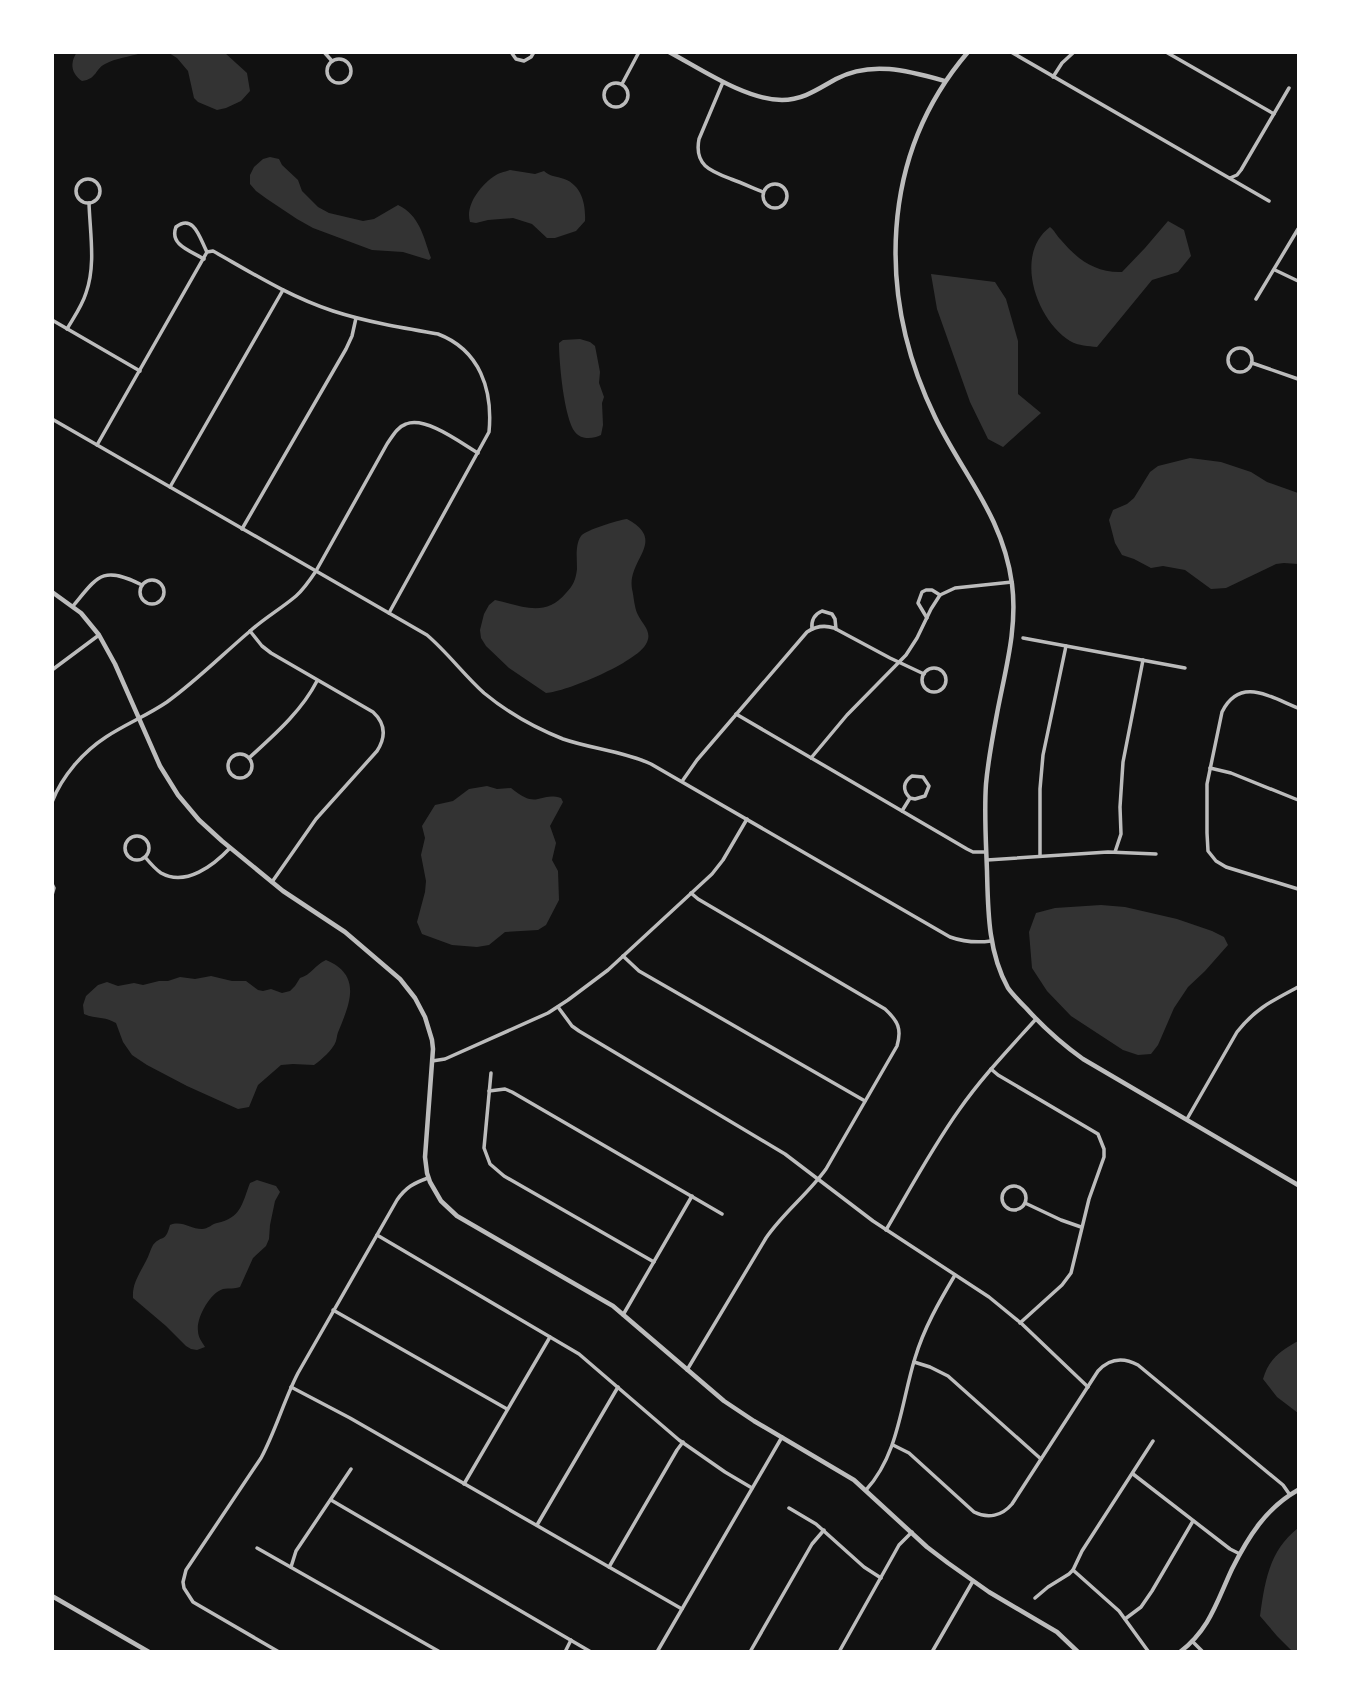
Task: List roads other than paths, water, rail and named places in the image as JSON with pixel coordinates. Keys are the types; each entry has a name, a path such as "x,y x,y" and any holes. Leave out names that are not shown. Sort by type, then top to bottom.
{"street":[{"path":"324,52 331,61"},
{"path":"511,52 516,59 524,61 534,52"},
{"path":"622,84 639,52"},
{"path":"669,52 757,97 785,100 804,96 846,74 879,68 945,81"},
{"path":"968,52 945,81 915,141 899,202 895,234 895,271 900,309 917,376 934,416 988,508 1008,560 1012,582 1012,636 986,783 988,910 991,941 998,967 1010,990 1062,1044 1083,1059 1298,1185"},
{"path":"1011,52 1269,201"},
{"path":"1053,77 1062,63 1074,52"},
{"path":"1166,52 1274,114"},
{"path":"331,61 347,61 351,71 346,80 336,83 328,76 328,65 331,61"},
{"path":"724,81 699,139 697,149 700,158 705,167 713,173 763,192"},
{"path":"613,83 622,84 627,89 627,100 622,106 611,106 605,100 606,88 613,83"},
{"path":"1228,178 1237,175 1241,170 1289,88"},
{"path":"87,179 97,183 100,193 94,202 89,203 83,202 76,195 78,184 87,179"},
{"path":"779,184 785,189 787,200 782,206 773,208 766,204 763,192 768,186 779,184"},
{"path":"68,329 84,298 90,278 89,203"},
{"path":"204,259 177,242 174,238 176,227 180,223 191,223 207,252"},
{"path":"1256,299 1298,229"},
{"path":"207,252 213,251 309,302 356,318 438,334 468,353 481,370 489,414 489,432 389,613"},
{"path":"97,445 207,252"},
{"path":"1275,270 1298,281"},
{"path":"170,487 283,290"},
{"path":"242,529 345,349 352,336 356,318"},
{"path":"52,320 140,370"},
{"path":"1234,349 1246,349 1252,355 1252,363 1248,370 1237,371 1229,364 1229,356 1234,349"},
{"path":"1252,363 1298,379"},
{"path":"52,419 427,635 482,691 532,724 564,739 636,757 950,937 968,942 991,941"},
{"path":"53,799 80,758 106,737 177,695 250,631 295,597 316,571 387,444 400,428 407,423 425,423 478,453"},
{"path":"73,606 96,579 111,573 142,584"},
{"path":"151,579 161,583 164,594 162,599 147,603 142,600 142,584 151,579"},
{"path":"811,758 847,715 912,647 940,595 955,588 1012,582"},
{"path":"927,618 918,603 919,597 926,590 940,595"},
{"path":"52,592 73,606 99,635 160,766 199,820 272,882 303,906 345,932 377,958 408,988 421,1007 432,1041 425,1157 428,1178 441,1201 457,1216 603,1300 738,1411 841,1471 866,1490 927,1546 973,1581 1057,1632 1078,1651"},
{"path":"682,781 697,760 812,629 813,618 817,613 822,611 832,614 836,629"},
{"path":"812,629 827,626 836,629 924,674"},
{"path":"250,631 271,653 373,712 382,723 384,735 377,751 316,819 272,882"},
{"path":"52,670 99,635"},
{"path":"1023,638 1185,668"},
{"path":"1040,856 1040,789 1044,755 1066,646"},
{"path":"1115,852 1121,834 1123,762 1143,660"},
{"path":"933,668 943,671 946,676 945,686 936,692 926,689 923,685 924,674 933,668"},
{"path":"249,758 290,718 317,680"},
{"path":"1298,708 1247,691 1235,694 1227,702 1222,712 1207,784 1206,833 1208,851 1216,861 1226,867 1298,890"},
{"path":"736,715 967,849 986,852"},
{"path":"234,755 249,758 252,768 246,776 235,777 231,774 228,764 234,755"},
{"path":"1210,768 1231,773 1298,800"},
{"path":"912,776 923,777 929,786 925,796 910,798 904,789 908,779 912,776"},
{"path":"902,811 910,798"},
{"path":"432,1061 445,1059 558,1007 590,985 719,866 747,819"},
{"path":"132,837 143,838 149,847 145,857 141,860 130,859 124,850 128,840 132,837"},
{"path":"145,857 161,872 188,876 210,866 230,848"},
{"path":"987,860 1115,852 1156,854"},
{"path":"52,884 52,895"},
{"path":"687,1370 773,1227 818,1179 897,1046 900,1035 894,1017 885,1009 691,893"},
{"path":"623,956 639,971 865,1101"},
{"path":"1187,1119 1246,1021 1259,1008 1298,987"},
{"path":"558,1007 579,1031 785,1154 886,1230 989,1297 1088,1387"},
{"path":"886,1230 947,1127 991,1069 1036,1019"},
{"path":"991,1069 998,1076 1098,1134 1104,1149 1074,1265 1067,1280 1020,1323"},
{"path":"491,1073 484,1148 486,1157 496,1170 654,1262"},
{"path":"489,1091 505,1089 512,1092 722,1214"},
{"path":"279,1651 193,1602 184,1588 186,1570 261,1458 291,1387 406,1188 428,1178"},
{"path":"1017,1186 1024,1191 1025,1203 1020,1209 1009,1209 1003,1204 1003,1193 1008,1187 1017,1186"},
{"path":"623,1315 692,1196"},
{"path":"1025,1203 1082,1227"},
{"path":"377,1235 579,1354 683,1442 752,1488"},
{"path":"866,1490 884,1466 893,1445 922,1338 955,1275"},
{"path":"334,1310 507,1409"},
{"path":"464,1484 550,1337"},
{"path":"893,1445 909,1453 974,1512 995,1516 1007,1510 1102,1367 1120,1360 1132,1362 1283,1485 1290,1495"},
{"path":"914,1362 948,1376 1041,1459"},
{"path":"291,1387 350,1418 682,1609"},
{"path":"537,1525 618,1387"},
{"path":"657,1651 782,1437"},
{"path":"1035,1598 1073,1570 1082,1551 1153,1441"},
{"path":"609,1567 683,1442"},
{"path":"291,1567 296,1551 351,1469"},
{"path":"1132,1473 1240,1554"},
{"path":"1180,1651 1203,1629 1216,1608 1255,1528 1266,1515 1298,1490"},
{"path":"331,1500 591,1651"},
{"path":"789,1508 824,1530 864,1567 881,1578"},
{"path":"1125,1619 1141,1607 1194,1520"},
{"path":"750,1651 812,1544 824,1530"},
{"path":"839,1651 899,1545 912,1532"},
{"path":"257,1548 440,1651"},
{"path":"1073,1570 1107,1599 1148,1651"},
{"path":"932,1651 973,1581"},
{"path":"52,1596 142,1650 149,1651"},
{"path":"565,1651 572,1640"},
{"path":"1192,1641 1203,1651"}]}
